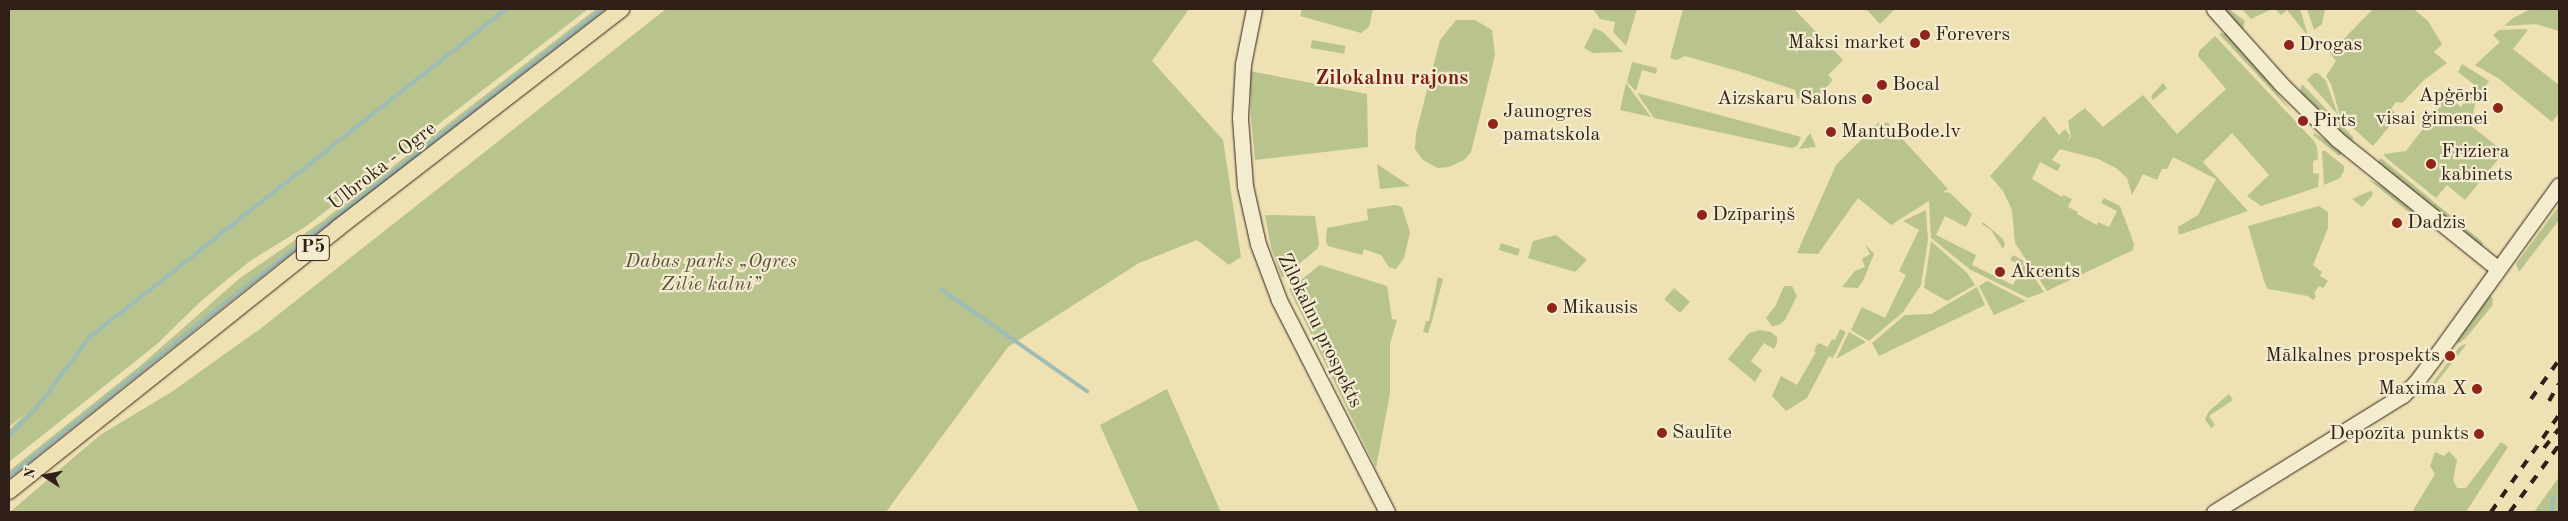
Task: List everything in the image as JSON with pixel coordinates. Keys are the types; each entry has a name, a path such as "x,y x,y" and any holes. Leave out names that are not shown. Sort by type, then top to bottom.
{"main road":[{"name":"Ulbroka - Ogre","path":"9,491 346,222 621,9"},
{"name":"Zilokalnu prospekts","path":"1254,9 1243,64 1240,118 1245,186 1258,244 1279,300 1387,512"},
{"path":"2214,9 2282,85 2337,139 2498,269"},
{"path":"2214,512 2402,395 2434,358 2559,185"}],"green space":[{"path":"9,9 588,9 305,227 250,261 201,301 157,344 9,462 9,430 26,413 9,427"},
{"path":"596,9 606,9 324,227 9,479 9,471 140,366 240,278 320,223"},
{"name":"Dabas parks „Ogres Zilie kalni”","path":"666,9 1189,9 1152,61 1223,140 1241,257 1229,265 1197,240 1139,263 1008,347 886,512 10,512 100,435 173,391 260,329"},
{"path":"1302,9 1373,9 1369,27 1361,33 1300,16"},
{"path":"1593,9 1637,9 1626,46 1613,32 1615,22 1600,19"},
{"path":"1683,9 1794,9 1843,60 1828,75 1833,80 1816,98 1798,99 1795,90 1738,71 1685,56 1677,60 1670,58"},
{"path":"1866,9 1895,9 1880,24"},
{"path":"2229,9 2245,21 2242,31 2224,11"},
{"path":"2242,9 2272,9 2251,19"},
{"path":"2275,9 2300,9 2308,36 2287,10 2281,15"},
{"path":"2307,9 2325,9 2322,24 2314,30"},
{"path":"2373,9 2415,10 2428,21 2442,44 2434,52 2447,63 2424,80 2402,103 2396,102 2391,109 2398,116 2373,146 2340,116 2331,84 2326,76 2336,61 2330,53"},
{"path":"2531,9 2559,9 2559,31 2536,24 2504,26 2513,18"},
{"path":"1456,20 1475,20 1492,30 1495,55 1471,152 1464,160 1449,167 1438,168 1423,160 1415,149 1416,133 1440,40"},
{"path":"1594,28 1603,32 1623,52 1593,53 1584,48"},
{"path":"2499,30 2528,30 2513,49 2559,85 2559,113 2552,122 2498,78 2475,65 2500,42 2493,35"},
{"path":"2219,34 2227,34 2255,63 2291,111"},
{"path":"2215,36 2314,141 2317,147 2318,159 2313,161 2313,173 2319,174 2318,187 2261,206 2247,196 2269,175 2232,133 2203,162 2248,211 2179,235 2178,227 2198,215 2216,179 2173,157 2167,169 2162,169 2157,180 2143,174 2132,195 2127,178 2116,168 2098,159 2060,149 2052,160 2061,165 2057,171 2040,162 2032,179 2062,197 2063,195 2072,199 2068,207 2097,225 2098,222 2109,227 2117,211 2101,203 2104,198 2120,206 2134,244 2133,250 2047,291 2015,243 2012,210 2003,191 1990,176 2044,116 2059,135 2065,129 2070,136 2067,141 2071,137 2068,121 2085,108 2103,127 2143,95 2177,134 2226,89 2198,56 2199,51"},
{"path":"1312,40 1345,46 1344,54 1311,48"},
{"path":"1632,62 1657,68 1656,74 1642,70 1636,91 1627,82"},
{"path":"2462,64 2489,81 2476,101 2470,125 2504,152 2465,200 2447,185 2436,198 2385,157 2384,154 2406,151 2439,108 2440,92 2461,107 2476,86 2458,72"},
{"path":"1250,71 1367,94 1368,147 1255,160 1251,117"},
{"path":"2314,73 2318,73 2326,81 2338,115 2307,80"},
{"path":"1626,83 1651,117 1620,110"},
{"path":"2163,83 2167,88 2153,100 2151,96"},
{"path":"2302,84 2353,137 2352,143 2338,132 2303,96 2300,90"},
{"path":"1637,93 1801,137 1797,146 1792,148 1654,118"},
{"path":"1879,122 1888,123 1948,189 1943,192 1950,193 1972,214 1966,227 1945,216 1936,235 1976,255 1972,265 2013,285 2023,266 2010,260 2013,255 2024,261 2044,292 2028,298 1971,270 1931,238 1929,201 1891,225 1858,198 1818,254 1797,253 1836,165"},
{"path":"1810,133 1816,147 1799,149"},
{"path":"2314,133 2343,153 2339,156 2313,135"},
{"path":"2322,151 2325,151 2344,166 2344,171 2340,178 2324,185"},
{"path":"2381,158 2480,240 2483,243 2481,249 2376,165"},
{"path":"1377,164 1410,186 1380,189"},
{"path":"2368,179 2387,189 2430,225 2428,228"},
{"path":"2370,191 2373,192 2372,196 2362,207 2352,199"},
{"path":"1395,205 1402,207 1410,232 1404,258 1396,269 1389,267 1381,255 1364,249 1362,255 1328,246 1326,242 1327,228 1368,220 1367,209"},
{"path":"2319,206 2328,212 2328,228 2313,265 2322,272 2320,276 2328,281 2323,288 2319,286 2314,293 2316,297 2313,300 2308,296 2268,289 2248,226"},
{"path":"2559,206 2559,220 2519,272 2516,264"},
{"path":"1926,210 1928,240 1921,285 1903,312 1869,341 1851,330 1862,307 1885,318 1906,275 1899,271 1919,230 1903,221"},
{"path":"1265,215 1315,216 1319,244 1317,249 1282,278 1271,247"},
{"path":"1983,222 2003,239 2005,244 2003,249 1991,230 1982,224"},
{"path":"1556,235 1587,260 1575,272 1528,258 1533,241"},
{"path":"1931,241 1967,273 1975,285 1947,301 1924,288"},
{"path":"1501,243 1520,249 1518,256 1499,250"},
{"path":"1865,244 1874,254 1863,281 1858,288 1842,287 1855,271 1865,267 1862,259 1870,254"},
{"path":"1320,265 1387,286 1392,319 1397,320 1390,344 1390,393 1376,468 1289,289"},
{"path":"1438,277 1443,279 1432,321 1428,333 1423,332 1426,321 1429,321"},
{"path":"1987,281 2026,301 1994,315 1979,286"},
{"path":"1784,286 1792,286 1797,296 1785,320 1779,325 1772,326 1766,318 1776,305"},
{"path":"1977,287 1985,305 1879,356 1872,343 1905,315 1931,314"},
{"path":"1674,288 1690,302 1680,313 1664,299"},
{"path":"2489,294 2493,299 2492,306 2465,339 2456,345 2463,329"},
{"path":"1840,329 1846,332 1833,358 1829,356 1807,398 1786,411 1772,396 1781,376 1797,385 1816,352 1814,351 1818,343 1828,347 1832,339 1835,340"},
{"path":"1760,330 1771,332 1777,337 1777,343 1774,349 1764,343 1751,361 1762,370 1755,382 1728,359 1749,333"},
{"path":"1849,332 1866,342 1836,359"},
{"path":"2465,344 2426,396 2426,392 2459,347"},
{"path":"1167,389 1221,512 1139,512 1100,425"},
{"path":"2229,394 2233,400 2209,416 2215,425 2211,428 2205,419 2209,411"},
{"path":"2501,442 2508,447 2466,512 2412,512 2435,474 2430,466 2435,452 2444,456 2449,451 2457,460 2453,480 2457,488 2466,488"},
{"path":"2559,477 2559,512 2534,512"}],"waterway":[{"path":"9,436 37,407 90,337 506,9"},
{"path":"9,476 230,299 603,9"},
{"path":"942,290 1087,391"},
{"path":"2552,512 2553,498"}],"railway":[{"path":"2531,399 2559,360"},
{"path":"2549,401 2559,384"},
{"path":"2491,512 2559,415"},
{"path":"2544,448 2559,429"},
{"path":"2510,512 2559,445"}],"place":[{"name":"Forevers","path":"1925,35"},
{"name":"Maksi market","path":"1915,43"},
{"name":"Drogas","path":"2289,45"},
{"name":"Bocal","path":"1882,85"},
{"name":"Aizskaru Salons","path":"1867,99"},
{"name":"Apģērbi visai ģimenei","path":"2498,108"},
{"name":"Pirts","path":"2303,121"},
{"name":"Jaunogres pamatskola","path":"1493,124"},
{"name":"MantuBode.lv","path":"1831,132"},
{"name":"Friziera kabinets","path":"2431,164"},
{"name":"Dzīpariņš","path":"1702,215"},
{"name":"Dadzis","path":"2397,223"},
{"name":"Akcents","path":"2000,272"},
{"name":"Mikausis","path":"1552,308"},
{"name":"Mālkalnes prospekts","path":"2450,356"},
{"name":"Maxima X","path":"2477,389"},
{"name":"Saulīte","path":"1662,433"},
{"name":"Depozīta punkts","path":"2479,434"}],"district":[{"name":"Zilokalnu rajons","path":"1392,79"}]}
